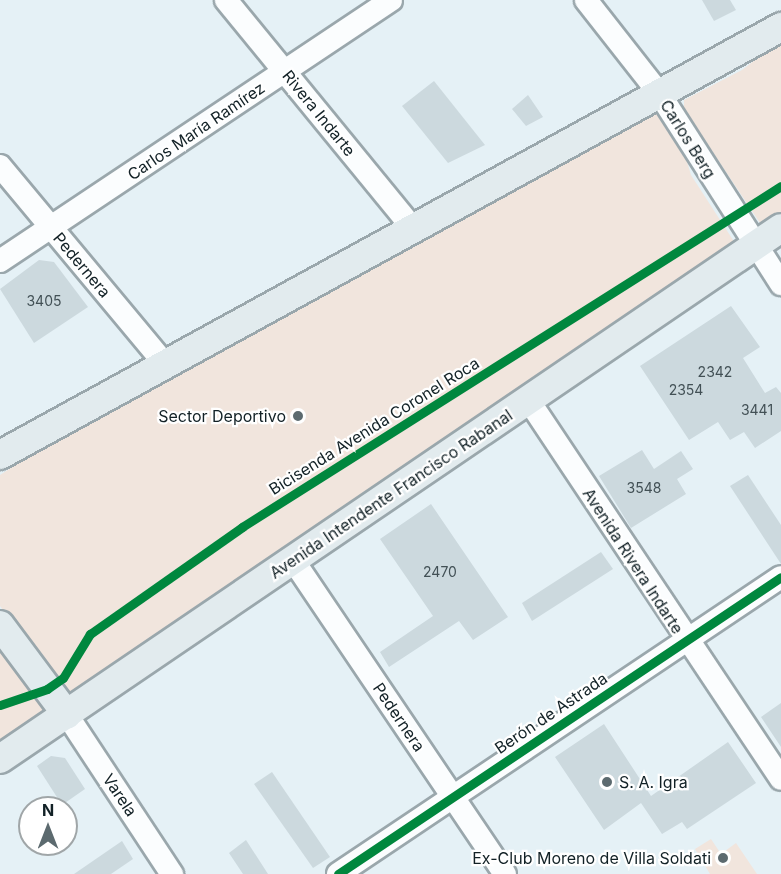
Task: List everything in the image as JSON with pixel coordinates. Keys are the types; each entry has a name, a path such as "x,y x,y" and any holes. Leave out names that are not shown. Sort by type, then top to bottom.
{"main road":[{"path":"0,455 412,227 663,99 775,31"},
{"name":"Avenida Intendente Francisco Rabanal","path":"0,759 67,716 781,228"},
{"path":"0,625 67,716"}],"street":[{"name":"Rivera Indarte","path":"226,0 412,227"},
{"name":"Carlos María Ramírez","path":"0,261 391,0"},
{"name":"Carlos Berg","path":"586,0 663,99 754,246 781,284"},
{"name":"Pedernera","path":"0,166 165,364"},
{"name":"Avenida Rivera Indarte","path":"528,400 685,640 781,779"},
{"name":"Pedernera","path":"293,560 505,874"},
{"name":"Berón de Astrada","path":"338,874 781,577"},
{"name":"Varela","path":"67,716 172,874"}],"shaded area":[{"path":"781,40 781,218 760,223 684,109 684,100 742,70"},
{"path":"655,111 683,148 691,175 735,243 70,694 60,689 0,606 0,475 76,426"},
{"path":"0,648 43,708 43,714 0,744"},
{"name":"Ex-Club Moreno de Villa Soldati","path":"711,839 721,854 736,843 757,874 710,874 695,849"}],"building":[{"path":"702,0 730,0 736,10 714,21"},
{"path":"434,81 485,145 448,163 402,106"},
{"path":"528,95 543,117 526,126 512,109"},
{"path":"39,260 54,262 88,307 34,343 0,289"},
{"path":"731,306 760,347 743,358 765,393 776,387 781,393 781,431 755,448 744,432 730,440 718,422 689,440 640,366"},
{"path":"642,450 654,469 681,451 693,469 677,479 686,494 631,528 599,476"},
{"path":"748,475 781,525 781,564 730,486"},
{"path":"431,504 508,617 473,640 459,621 389,667 380,652 433,616 380,539"},
{"path":"601,552 613,569 532,621 522,603"},
{"path":"781,703 781,747 761,717"},
{"name":"S. A. Igra","path":"604,724 651,796 728,742 756,783 687,829 682,822 662,834 641,803 604,830 555,757"},
{"path":"51,756 65,758 85,789 75,796 56,796 37,766"},
{"path":"272,772 330,857 313,868 254,784"},
{"path":"246,840 268,874 243,874 229,853"},
{"path":"122,841 133,859 111,874 74,874"}],"cycle path":[{"name":"Bicisenda Avenida Coronel Roca","path":"0,705 47,689 63,678 90,634 242,527 781,186"},
{"path":"338,874 781,577"}],"place":[{"name":"Sector Deportivo","path":"298,416"},
{"name":"S. A. Igra","path":"607,782"},
{"name":"Ex-Club Moreno de Villa Soldati","path":"723,858"}]}
